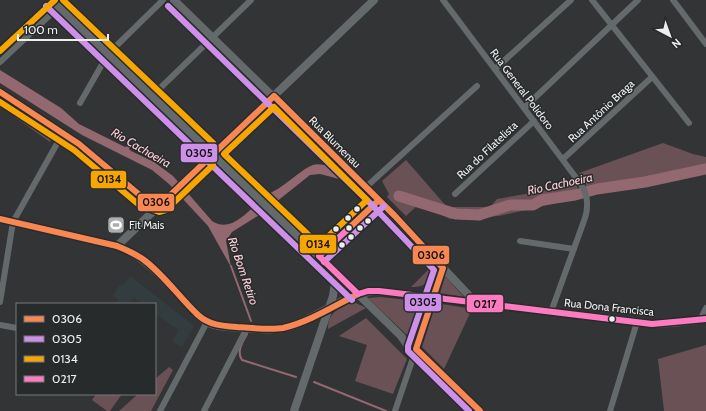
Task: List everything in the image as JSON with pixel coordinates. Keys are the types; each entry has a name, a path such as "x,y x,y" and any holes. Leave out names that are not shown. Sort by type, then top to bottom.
{"main road":[{"path":"52,0 480,411"},
{"name":"Rua Blumenau","path":"174,0 366,187 477,304"},
{"path":"116,246 374,0"},
{"path":"0,92 63,133 90,153 142,197 161,204"},
{"name":"Rua Dona Francisca","path":"0,219 116,246 131,252 149,264 198,315 207,322 218,326 282,328 308,319 358,294 368,291 379,291 477,304 637,322 662,324 703,319"},
{"path":"416,349 443,268"},
{"path":"294,411 335,290 334,271"},
{"path":"308,319 316,324 319,336"},
{"path":"401,336 410,341 471,411"}],"street":[{"path":"0,62 66,0"},
{"path":"80,103 108,54 163,0"},
{"path":"152,96 251,0"},
{"name":"Rua General Polidoro","path":"443,0 563,159 585,192 587,212 574,249"},
{"path":"495,69 571,0"},
{"path":"592,0 689,123"},
{"path":"524,108 638,0"},
{"path":"673,0 706,44"},
{"name":"Rua Antônio Braga","path":"563,159 652,76"},
{"path":"366,187 477,86"},
{"name":"Rua do Filatelista","path":"455,194 534,121"},
{"path":"0,302 13,222 63,133"},
{"path":"520,241 574,249 551,312"},
{"path":"703,319 706,308"},
{"path":"160,411 207,322"},
{"path":"610,411 637,322"},
{"path":"0,325 16,328"},
{"path":"204,411 247,328"},
{"path":"395,411 416,349"}],"shaded area":[{"path":"0,70 61,108 79,124 125,147 131,145 129,149 131,151 154,162 173,176 212,221 220,224 234,222 241,218 268,195 313,165 324,165 343,171 343,180 320,174 310,175 261,214 232,232 226,241 231,267 208,226 169,184 152,170 82,135 0,83"},
{"path":"17,113 53,135 50,142 15,117"},
{"path":"663,143 706,157 706,166 676,176 654,176 649,179 643,179 640,183 633,187 623,184 610,186 608,184 594,189 587,188 584,179 579,173"},
{"path":"406,160 447,207 490,207 497,199 560,188 571,179 577,185 579,198 499,216 450,219 418,205 406,216 387,197 389,194 382,181"},
{"path":"431,267 431,276 427,283 416,287 411,287"},
{"path":"130,276 194,326 182,347 172,342 178,330 156,314 156,303 142,303 134,298 130,303 116,303 118,299 113,296 120,284 123,286"},
{"path":"445,276 464,297 440,293"},
{"path":"380,297 427,302 413,336 408,336 368,298"},
{"path":"354,302 366,308 328,329 332,314 339,308"},
{"path":"436,303 472,309 444,369 422,347"},
{"path":"366,318 407,359 393,394 355,381 367,345 339,336"},
{"path":"706,345 706,411 664,411 658,359"},
{"path":"169,367 173,370 151,411 119,411 137,395 156,395 156,378"},
{"path":"95,395 121,395 110,411 107,411 92,400"}],"waterway":[{"name":"Rio Cachoeira","path":"399,196 456,214 479,215 510,205 533,205 542,200 575,195 597,189 645,182 706,169"},
{"name":"Rio Bom Retiro","path":"231,266 251,321"},
{"name":"Rio Bom Retiro","path":"247,334 240,350 240,357 242,360 296,377"},
{"name":"Rio Bom Retiro","path":"314,382 386,411"}],"transit line":[{"name":"0134","path":"0,51 55,0"},
{"name":"0134","path":"63,0 213,143"},
{"name":"0305","path":"46,6 352,300"},
{"name":"0305","path":"168,6 373,206 434,270 408,346 408,351 469,411"},
{"name":"0306","path":"0,92 79,144 142,197 161,204 274,96 395,216 443,268 416,349 480,411"},
{"name":"0134","path":"0,102 74,150 138,204 159,212 166,210 213,165"},
{"name":"0134","path":"274,107 367,200 319,245 224,154 274,107"},
{"name":"0306","path":"348,229 379,200"},
{"name":"0305","path":"324,262 384,206"},
{"name":"0306","path":"0,219 117,246 131,252 144,260 158,272 198,315 207,321 216,324 260,329 283,328 312,318 358,294"},
{"name":"0217","path":"348,229 319,256 358,294 368,291 379,291 652,324 706,319"}],"place":[{"name":"Fit Mais","path":"116,225"}]}
